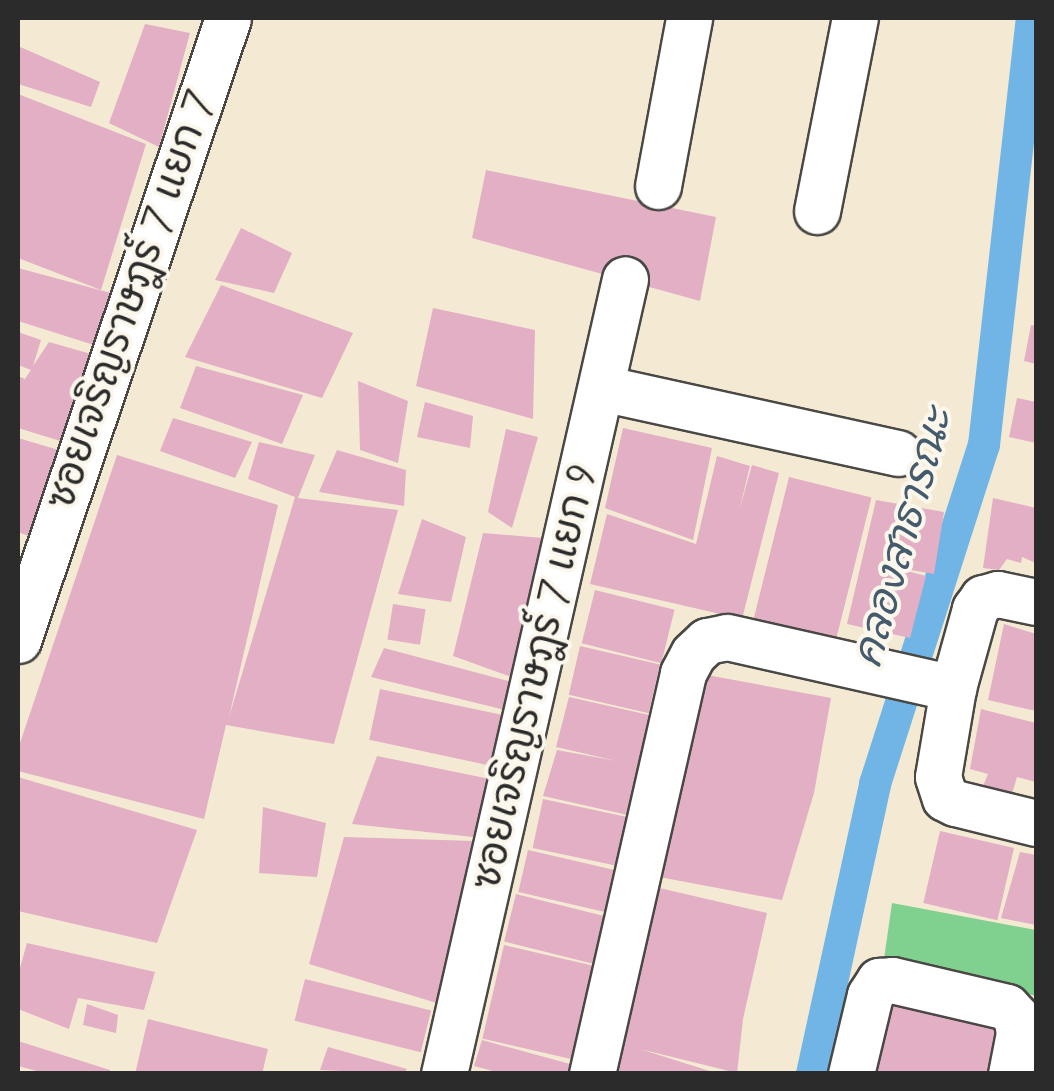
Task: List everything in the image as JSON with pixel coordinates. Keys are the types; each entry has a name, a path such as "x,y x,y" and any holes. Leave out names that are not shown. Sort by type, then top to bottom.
{"street":[{"name":"ซอยเจริญราษฎร์ 7 แยก 7","path":"18,640 228,18"},
{"path":"658,186 689,18"},
{"path":"817,210 855,18"},
{"name":"ซอยเจริญราษฎร์ 7 แยก 9","path":"444,1074 625,279"},
{"path":"602,388 898,453"},
{"path":"1036,602 998,594 982,598 975,608 943,686 938,777 945,798 1036,822"},
{"path":"592,1074 683,673 693,654 706,641 727,637 943,686"},
{"path":"850,1074 870,995 878,981 892,980 1007,1008 1016,1017 1019,1033 1011,1074"}],"green space":[{"path":"892,903 1036,930 1036,996 884,959"}],"building":[{"path":"145,24 190,33 159,147 109,123"},
{"path":"18,46 100,82 91,107 18,84"},
{"path":"18,94 146,144 101,290 18,258"},
{"path":"486,170 716,217 700,301 472,238"},
{"path":"241,228 292,253 274,293 215,280"},
{"path":"18,268 111,293 94,345 18,321"},
{"path":"221,285 353,333 322,398 185,357"},
{"path":"433,308 535,330 533,419 416,386"},
{"path":"1031,325 1036,326 1036,364 1024,361"},
{"path":"18,332 41,340 33,366 49,342 91,354 80,447 18,428 18,376 25,379 31,370 18,365"},
{"path":"196,366 303,395 282,444 180,408"},
{"path":"358,381 408,401 398,463 360,450"},
{"path":"1017,398 1036,402 1036,443 1009,437"},
{"path":"425,402 473,416 470,448 417,437"},
{"path":"173,418 252,442 235,478 160,451"},
{"path":"623,428 712,448 693,540 605,508"},
{"path":"506,429 538,437 512,528 488,512"},
{"path":"18,438 62,451 34,538 18,532"},
{"path":"259,442 315,455 298,498 398,510 334,744 226,725 204,819 18,771 18,749 117,455 278,505 229,717 295,497 248,479"},
{"path":"337,450 406,470 404,506 319,492"},
{"path":"717,456 750,466 739,511 752,465 779,473 742,619 590,584 607,514 696,544"},
{"path":"789,477 871,498 836,640 753,620"},
{"path":"993,498 1036,508 1036,563 1022,557 1021,563 1007,559 999,570 983,568"},
{"path":"876,500 944,512 934,574 888,566 926,576 910,638 847,624"},
{"path":"422,519 466,537 451,602 398,594"},
{"path":"483,533 554,539 517,679 453,656"},
{"path":"595,590 675,610 661,663 582,643"},
{"path":"393,604 426,609 420,645 387,640"},
{"path":"1004,624 1036,634 1036,711 988,700"},
{"path":"580,646 660,664 649,713 569,695"},
{"path":"384,648 519,684 505,710 371,677"},
{"path":"707,675 831,698 814,793 782,900 654,876"},
{"path":"380,689 501,715 490,766 369,740"},
{"path":"569,697 658,717 641,818 543,796 557,750 617,761 556,747"},
{"path":"981,709 1036,723 1036,782 1017,777 1011,797 981,791 988,774 970,769"},
{"path":"377,756 490,779 473,837 352,824"},
{"path":"18,777 197,830 157,943 18,911"},
{"path":"543,799 639,819 628,868 533,848"},
{"path":"263,807 326,823 317,877 259,873"},
{"path":"940,831 1014,848 997,920 923,903"},
{"path":"344,837 474,841 440,1004 309,964"},
{"path":"528,850 625,872 616,914 518,892"},
{"path":"1020,852 1036,855 1036,925 1001,918"},
{"path":"655,887 767,913 743,1019 737,1073 640,1049 719,1074 608,1074"},
{"path":"516,894 619,920 607,967 504,942"},
{"path":"27,943 155,972 144,1010 78,998 69,1029 18,1009 18,975"},
{"path":"504,945 605,968 584,1062 482,1039"},
{"path":"305,979 431,1010 421,1052 295,1021"},
{"path":"888,995 1003,1024 990,1074 868,1074"},
{"path":"87,1004 118,1015 116,1033 83,1025"},
{"path":"148,1019 268,1049 262,1074 135,1074"},
{"path":"482,1040 581,1067 580,1074 504,1074 474,1066"},
{"path":"18,1041 110,1070 109,1074 48,1074 18,1066"},
{"path":"328,1047 407,1069 404,1074 320,1070"}],"waterway":[{"name":"คลองสาธารณะ","path":"812,1074 875,784 984,445 1032,18"}]}
